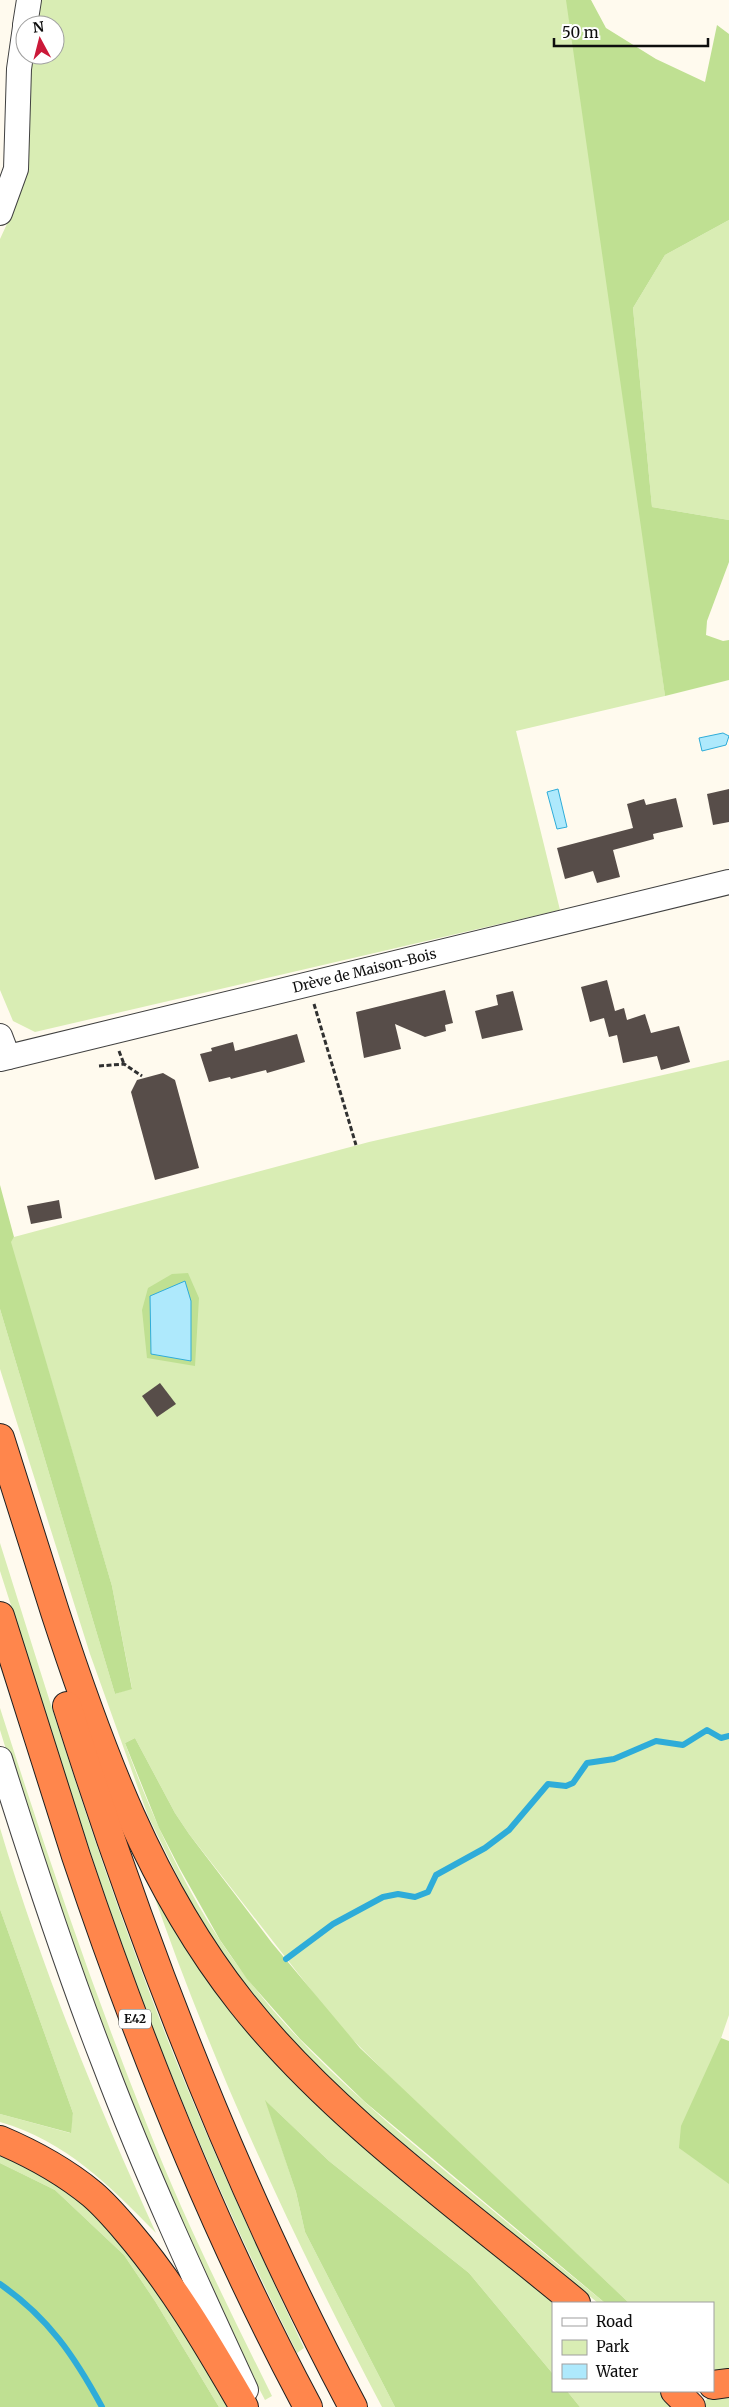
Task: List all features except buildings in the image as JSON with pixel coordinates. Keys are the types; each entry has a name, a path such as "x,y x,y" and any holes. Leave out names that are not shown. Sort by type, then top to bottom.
{"highway":[{"path":"0,1438 86,1708 114,1780 149,1855 193,1937 241,2002 318,2085 374,2137 575,2302"},
{"name":"E42","path":"0,1492 111,1842 175,2017 238,2174 317,2340 353,2407"},
{"name":"E42","path":"0,1616 77,1857 139,2030 203,2188 281,2357 308,2407"},
{"path":"0,2140 25,2150 73,2179 94,2195 115,2217 147,2254 166,2280 244,2407"},
{"path":"714,2384 729,2383"},
{"path":"676,2392 691,2407"}],"street":[{"path":"27,15 29,0"},
{"path":"0,213 16,169 20,65"},
{"name":"Drève de Maison-Bois","path":"3,1050 308,985 729,882"},
{"path":"0,1758 66,1964 104,2064 189,2267 254,2407"}],"path":[{"path":"308,985 356,1144"},
{"path":"99,1066 124,1064 142,1076"}],"green space":[{"path":"35,0 567,0 606,259 665,696 516,731 560,910 35,1032 13,1021 0,990 0,239 12,213 29,65 65,65 65,15 33,15"},
{"path":"566,0 591,0 606,28 656,59 705,82 717,25 729,34 729,220 665,255 633,308 652,507 729,520 729,562 707,621 706,635 723,641 729,640 729,680 665,696"},
{"path":"729,220 729,520 652,507 633,308 665,255"},
{"path":"729,1060 729,2015 684,2146 729,2162 729,2372 714,2374 714,2302 628,2302 408,2095 340,2027 189,1834 175,1813 135,1738 125,1743 149,1805 177,1865 227,1951 269,2006 317,2057 369,2106 604,2302 597,2302 361,2109 297,2048 261,2006 202,1926 148,1816 90,1654 0,1369 0,1309 115,1694 132,1688 112,1586 10,1242 14,1237 369,1142"},
{"path":"0,1185 14,1237 11,1242 112,1586 132,1689 115,1694 0,1309"},
{"path":"188,1273 199,1298 195,1366 147,1358 142,1310 148,1288 172,1274","holes":["150,1296 191,1361 151,1353"]},
{"path":"0,1543 83,1804 155,2009 237,2204 304,2348 297,2353 239,2232 203,2150 168,2068 131,1970 73,1799 0,1571"},
{"path":"0,1708 34,1813 107,2022 161,2159 191,2228 272,2396 265,2400 235,2343 123,2088 32,1834 0,1730"},
{"path":"135,1738 175,1813 189,1834 272,1943 360,2048 628,2302 604,2302 365,2102 300,2039 247,1979 220,1940 159,1828 125,1743"},
{"path":"0,1828 33,1931 71,2033 112,2134 156,2233 122,2198 86,2167 46,2141 24,2130 0,2122 0,2114 70,2133 73,2113 0,1909"},
{"path":"150,1884 179,1936 211,1984 259,2045 313,2099 556,2302 552,2302 552,2373 469,2273 329,2161 266,2101 296,2192 305,2232 395,2407 382,2407 317,2279 256,2150 227,2084 174,1952"},
{"path":"0,1909 73,2113 71,2133 0,2114"},
{"path":"721,2038 729,2041 729,2184 679,2148 681,2126"},
{"path":"265,2100 329,2161 469,2273 552,2373 552,2392 568,2392 580,2407 395,2407 305,2232 296,2192"},
{"path":"0,2150 71,2189 151,2274 230,2407 219,2407 155,2301 124,2255 55,2190 0,2163"},
{"path":"0,2163 55,2190 124,2255 155,2301 219,2407 0,2407"},
{"path":"568,2392 661,2392 678,2407 580,2407"},
{"path":"729,2397 729,2407 706,2407 705,2401 708,2398"}],"water":[{"path":"723,733 729,736 726,745 702,751 699,738"},
{"path":"558,789 567,827 557,829 547,792"},
{"path":"185,1281 191,1301 191,1361 151,1354 150,1296"}],"waterway":[{"path":"286,1959 333,1924 383,1897 398,1894 415,1897 428,1892 436,1875 485,1848 509,1830 548,1784 566,1786 573,1783 587,1763 614,1759 656,1741 683,1745 707,1730 721,1738 729,1736"},
{"path":"0,2284 32,2310 59,2339 71,2355 102,2407"}]}
